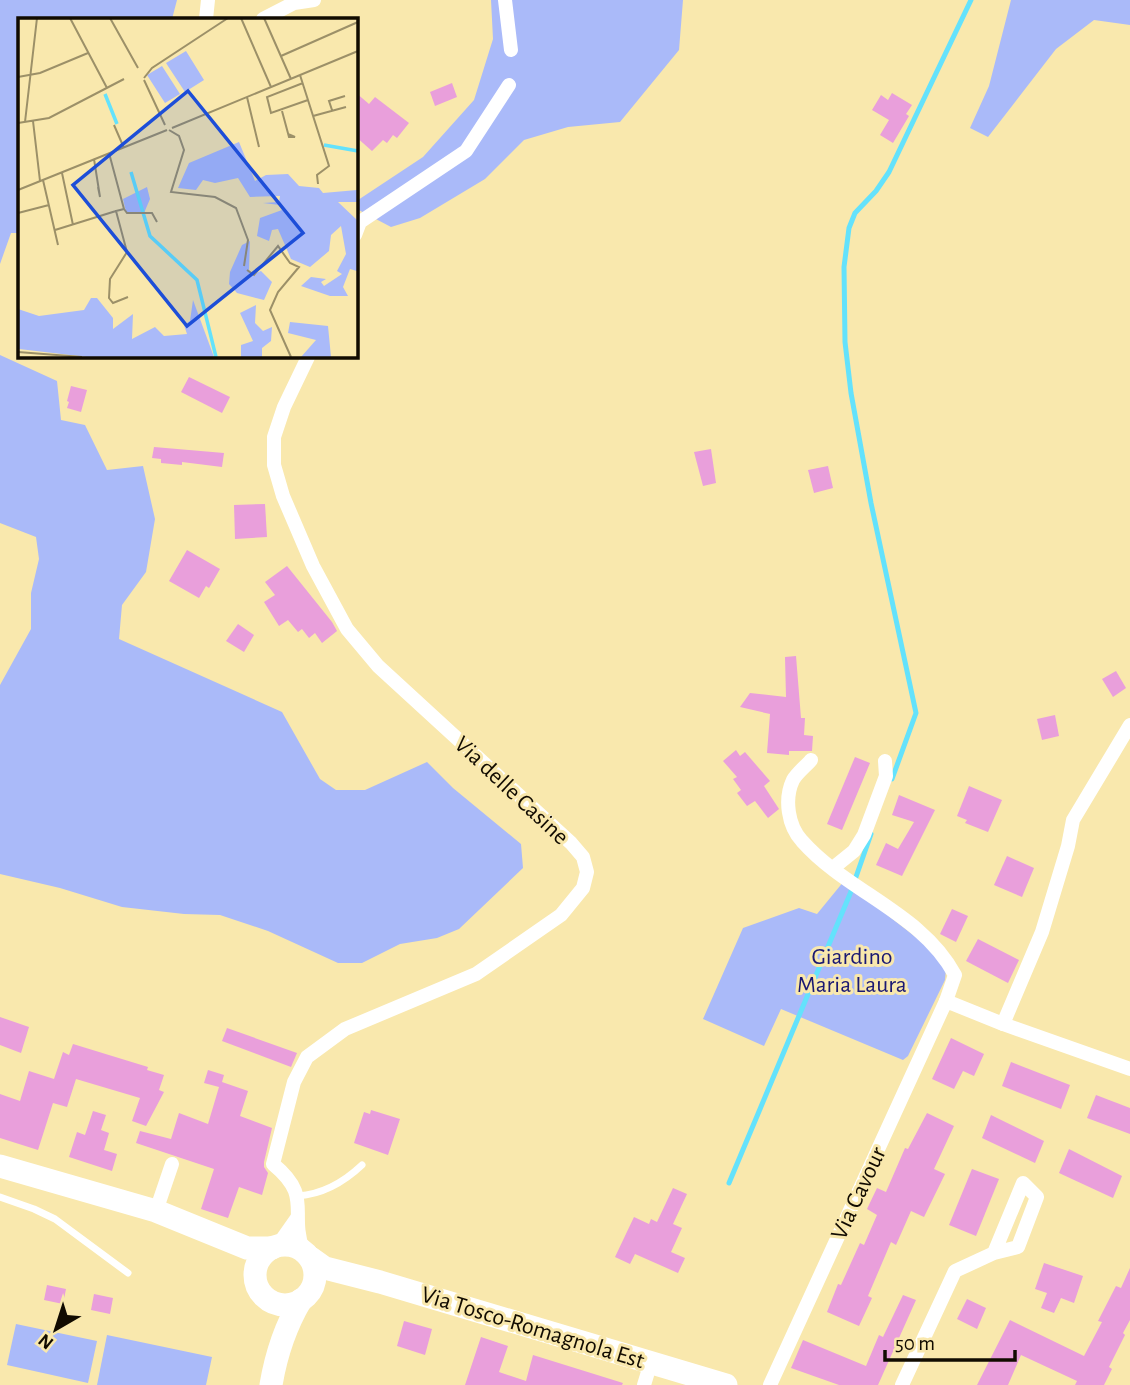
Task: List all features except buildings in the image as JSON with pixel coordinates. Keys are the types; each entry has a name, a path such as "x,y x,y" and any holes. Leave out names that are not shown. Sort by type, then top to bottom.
{"main road":[{"name":"Via Tosco-Romagnola Est","path":"0,1167 156,1212 247,1248 292,1245 326,1268 726,1385"},
{"name":"Via Tosco-Romagnola Est","path":"211,1235 262,1290 288,1305 336,1288 380,1282"},
{"path":"275,1247 258,1261 275,1358"},
{"path":"271,1385 275,1358 292,1316 316,1276 307,1254"}],"street":[{"path":"206,18 208,0"},
{"path":"265,18 294,3 314,0"},
{"path":"505,0 511,50"},
{"path":"357,229 360,222 466,151 509,85"},
{"name":"Via delle Casine","path":"298,1196 273,1164 294,1082 307,1057 345,1029 476,974 561,915 583,888 587,872 583,857 571,843 378,666 347,629 313,566 283,496 274,465 274,437 284,407 308,357"},
{"path":"1003,1024 1042,932 1068,846 1073,820 1130,725"},
{"name":"Via Cavour","path":"770,1385 946,1001 955,975 944,956 912,925 833,868 800,840 790,820 789,799 794,780 811,760"},
{"path":"833,868 854,851 863,835 886,776 885,761"},
{"path":"946,1001 1130,1069"},
{"path":"156,1212 172,1164"},
{"path":"298,1196 299,1238 307,1254"},
{"path":"275,1247 298,1217"},
{"path":"902,1385 955,1271 994,1253"},
{"path":"644,1385 651,1362"}],"lane":[{"path":"298,1196 329,1189 349,1178 362,1165"},
{"path":"0,1197 55,1219 128,1273"}],"green space":[{"path":"0,0 177,0 172,18 18,18 18,233 11,233 0,264"},
{"path":"491,0 683,0 679,50 620,122 568,127 524,140 485,179 420,218 391,227 357,209 357,201 423,157 474,100 493,39"},
{"path":"1011,0 1130,0 1130,25 1094,20 1056,49 988,137 970,128 989,86"},
{"path":"0,355 57,381 61,420 85,425 107,470 143,466 155,519 146,572 122,605 119,639 282,712 320,779 336,790 365,790 427,762 453,788 521,844 523,868 459,929 437,938 400,944 362,963 338,963 268,931 220,915 122,907 60,888 0,874 0,685 31,629 31,593 39,559 36,537 0,523"},
{"name":"Giardino Maria Laura","path":"844,881 936,953 946,969 945,980 908,1056 903,1060 781,1009 764,1046 703,1019 743,928 799,908 817,914"},
{"path":"16,1324 97,1341 88,1383 7,1365"},
{"path":"107,1335 212,1357 206,1385 97,1385"}],"waterway":[{"path":"892,779 916,713 871,503 851,393 845,342 844,267 849,228 855,213 876,191 889,172 971,0"},
{"path":"729,1183 850,894 871,834"}]}
